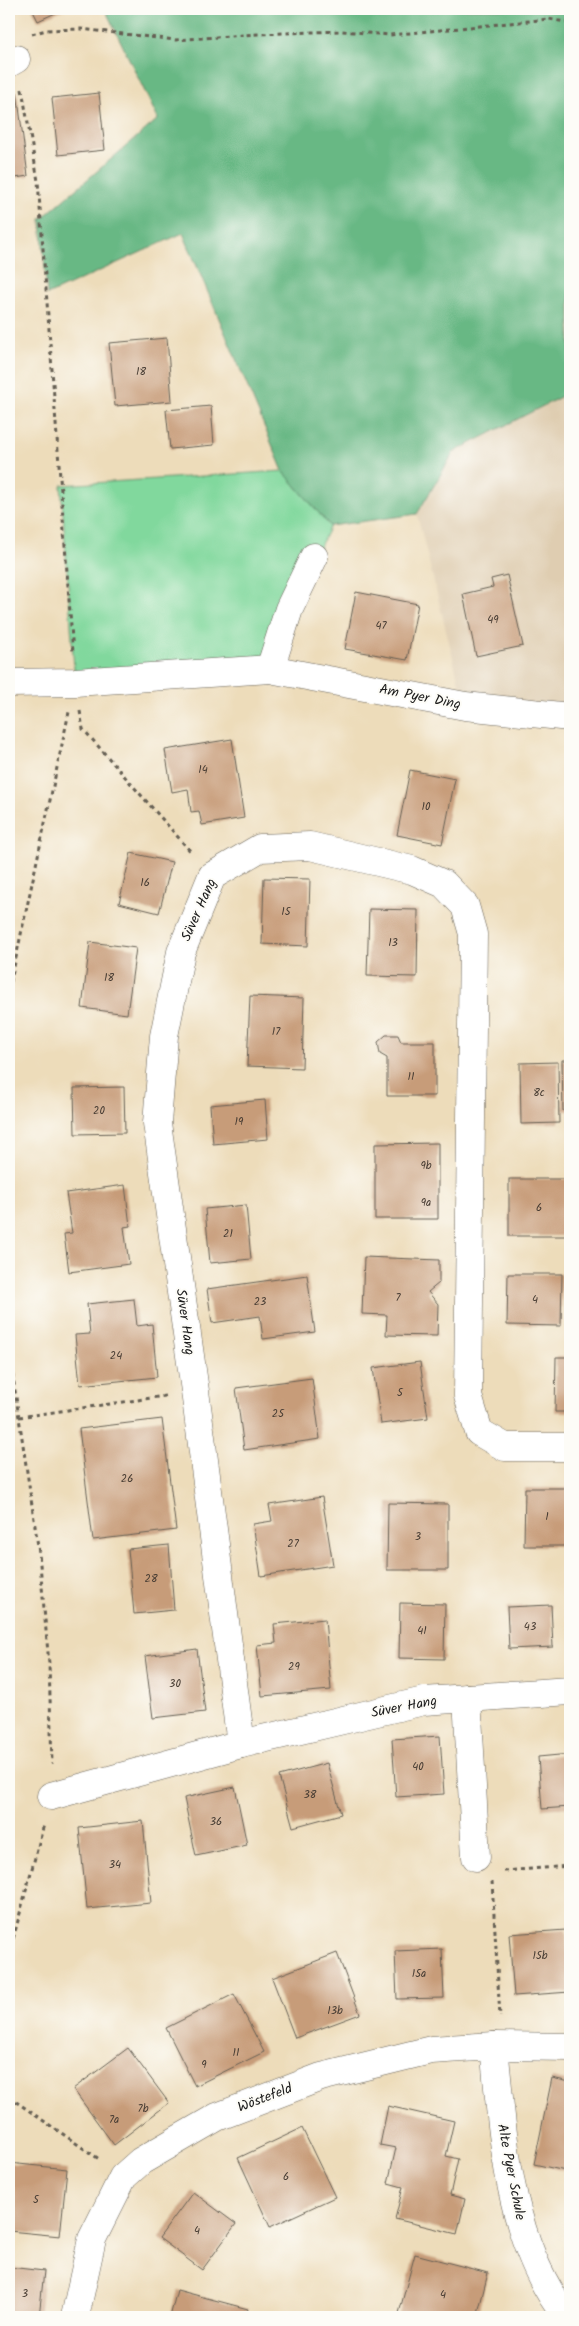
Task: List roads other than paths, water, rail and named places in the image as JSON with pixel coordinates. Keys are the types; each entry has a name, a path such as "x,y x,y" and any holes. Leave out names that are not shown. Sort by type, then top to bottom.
{"street":[{"path":"270,669 289,610 314,557"},
{"name":"Am Pyer Ding","path":"9,683 75,682 270,669 465,706 570,717"},
{"name":"Süver Hang","path":"241,1744 195,1392 157,1123 164,1036 181,952 212,876 260,848 310,846 412,870 444,884 465,906 473,934 468,1396 479,1432 506,1447 570,1447"},
{"name":"Süver Hang","path":"51,1796 241,1744 424,1701 570,1691"},
{"path":"467,1698 484,1864"},
{"name":"Wöstefeld","path":"75,2317 92,2239 123,2177 141,2161 217,2116 321,2077 431,2050 494,2046 570,2047"},
{"name":"Alte Pyer Schule","path":"494,2046 503,2142 518,2218 550,2296 567,2317"}]}
